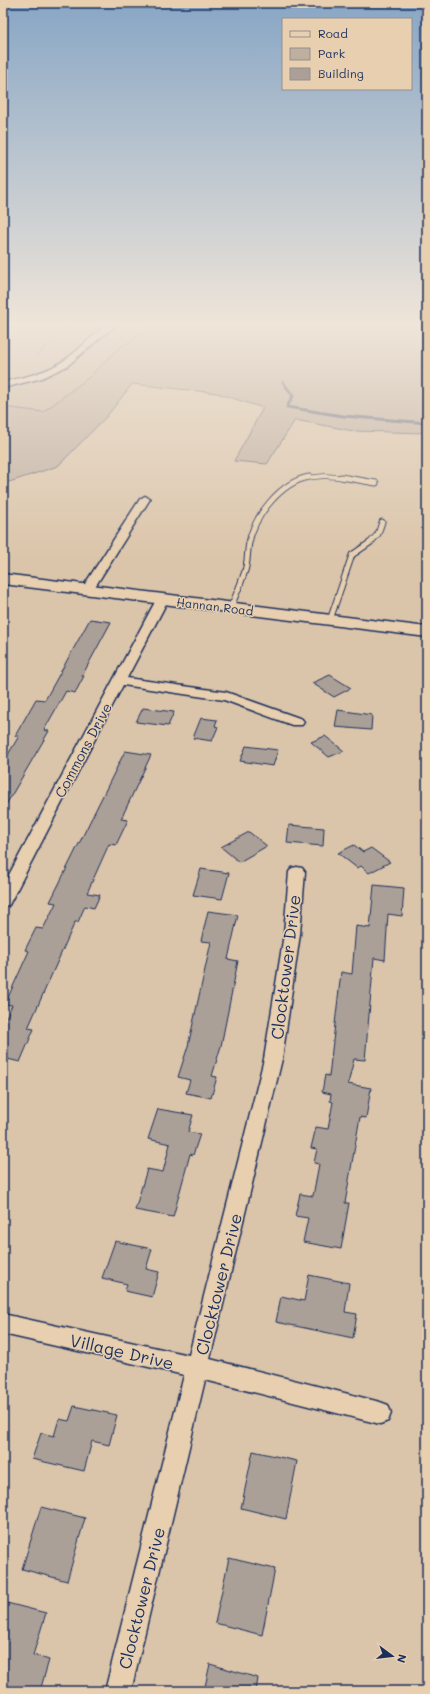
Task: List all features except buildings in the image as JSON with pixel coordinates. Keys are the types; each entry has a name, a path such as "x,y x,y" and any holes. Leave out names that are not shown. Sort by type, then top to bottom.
{"street":[{"path":"87,590 144,499"},
{"name":"Hannan Road","path":"3,579 427,632"},
{"name":"Commons Drive","path":"3,901 162,600"},
{"path":"119,681 226,696 297,722"},
{"name":"Clocktower Drive","path":"118,1691 273,1059 292,934 297,872"},
{"name":"Village Drive","path":"3,1324 231,1375 380,1413"}],"lane":[{"path":"230,608 248,559 247,549 250,541 265,510 273,499 283,490 305,479 320,476 376,483"},
{"path":"330,620 352,555 371,542 378,534 382,522"}],"shaded area":[{"path":"3,401 76,401 59,419 3,413"}],"green space":[{"path":"57,401 119,401 107,416 58,466 3,484 3,407 43,412"},
{"path":"242,401 427,401 427,433 354,431 295,420 267,464 234,461 263,408"}],"waterway":[{"path":"290,401 287,407 343,416 427,423"}]}
